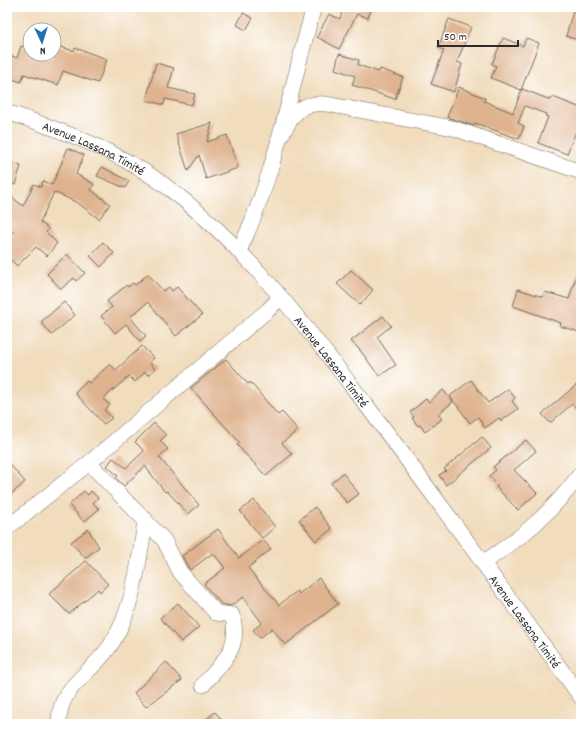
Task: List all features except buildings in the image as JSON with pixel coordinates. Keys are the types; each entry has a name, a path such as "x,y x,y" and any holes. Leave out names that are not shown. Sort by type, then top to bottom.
{"street":[{"path":"238,251 253,220 279,139 299,58 314,7"},
{"path":"279,139 289,122 304,105 326,104 453,128 581,172"},
{"name":"Avenue Lassana Timité","path":"7,112 82,139 116,154 138,167 164,184 205,219 238,251 318,342 484,562 581,697"},
{"path":"7,528 89,463 268,310 280,298"},
{"path":"89,463 164,540 180,572 216,613 232,615 235,632 233,647 226,659 203,685"},
{"path":"484,562 510,546 543,518 581,473"},
{"path":"59,724 59,714 62,701 68,691 107,650 122,624 127,609 145,519"}]}
